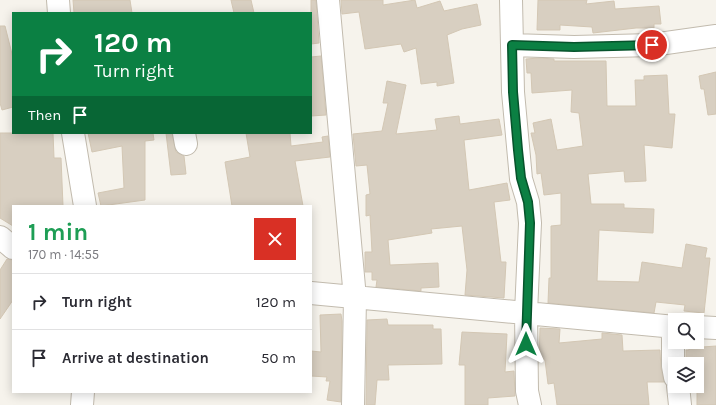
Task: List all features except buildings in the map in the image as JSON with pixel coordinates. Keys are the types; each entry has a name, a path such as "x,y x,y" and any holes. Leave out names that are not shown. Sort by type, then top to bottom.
{"street":[{"path":"58,0 59,12"},
{"path":"328,0 355,298 352,405"},
{"path":"511,0 513,92 520,171 528,202 530,223 526,313 527,391 530,405"},
{"path":"512,45 574,47 652,45 716,36"},
{"path":"73,134 86,205"},
{"path":"0,237 12,247"},
{"path":"312,293 668,326"},
{"path":"704,327 716,328"},
{"path":"82,405 83,393"},
{"path":"679,393 680,405"}],"route":[{"path":"526,344 530,223 528,202 521,178 518,150 513,92 512,45 574,47 652,45"}]}
